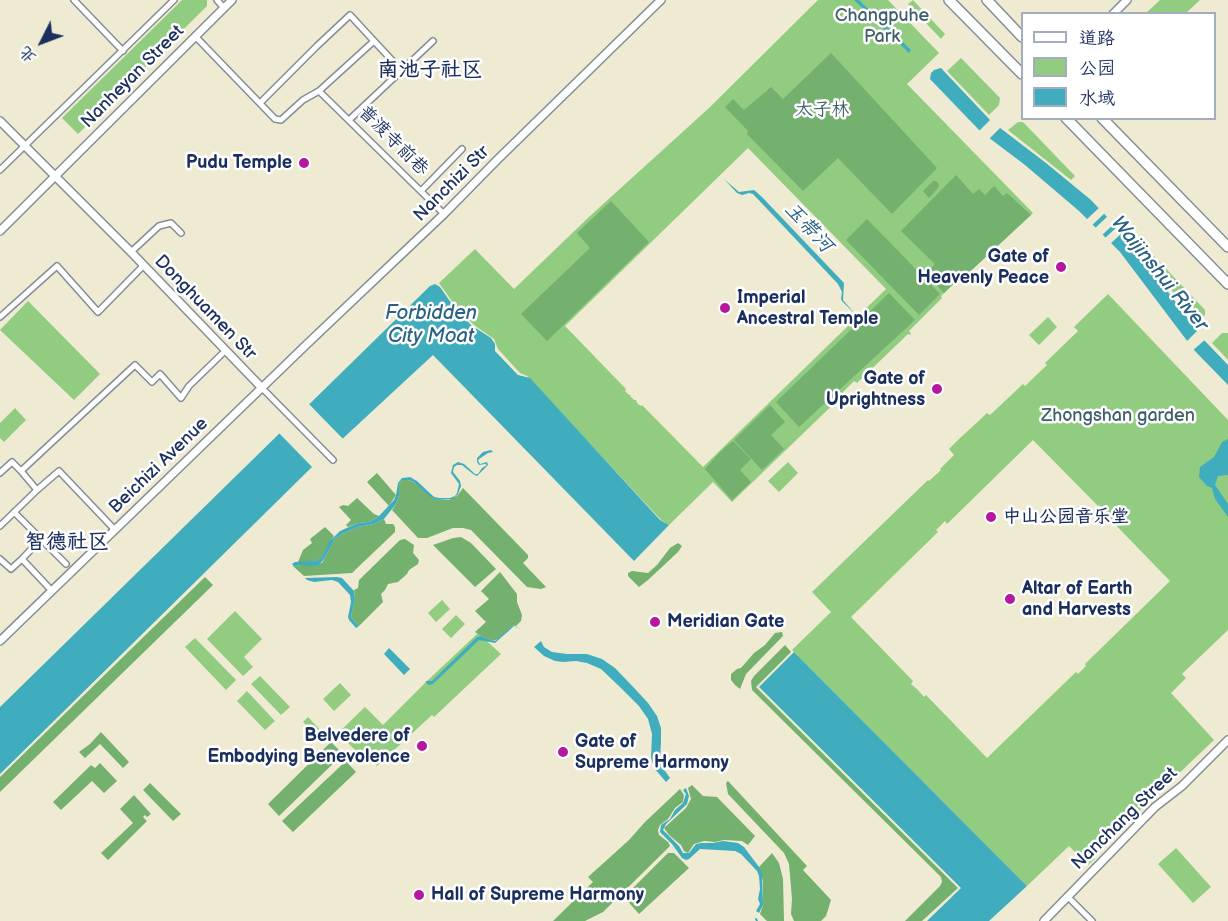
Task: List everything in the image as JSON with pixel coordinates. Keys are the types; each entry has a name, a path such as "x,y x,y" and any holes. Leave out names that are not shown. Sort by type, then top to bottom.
{"highway":[{"path":"949,0 1021,72"},
{"path":"987,0 1021,35"},
{"path":"1068,120 1228,284"},
{"path":"1104,120 1228,247"}],"street":[{"path":"74,0 123,51"},
{"path":"0,170 174,0"},
{"path":"217,0 224,8"},
{"name":"Nanheyan Street","path":"0,231 232,0"},
{"name":"Nanchizi Str","path":"262,388 444,214 661,0"},
{"path":"1115,12 1127,0"},
{"path":"260,103 350,15 402,71"},
{"path":"195,36 275,119 281,120 303,100 319,91 374,41"},
{"path":"349,120 433,41"},
{"name":"普渡寺前巷","path":"319,91 444,214"},
{"name":"Donghuamen Str","path":"0,121 333,460"},
{"path":"421,191 462,149"},
{"path":"131,252 159,226 171,223 181,233"},
{"path":"0,317 57,266 98,312 143,266"},
{"path":"21,471 135,365 152,382 160,374 181,398 189,386 225,351"},
{"name":"Beichizi Avenue","path":"0,641 262,388"},
{"path":"0,473 12,462 38,490"},
{"path":"0,526 59,471 115,530"},
{"path":"14,512 66,564"},
{"path":"0,559 10,570 41,538"},
{"path":"22,559 52,591"},
{"name":"Nanchang Street","path":"1044,921 1155,807 1182,786 1228,740"},
{"path":"1067,896 1090,920"}],"green space":[{"path":"182,0 207,0 207,6 78,134 62,118"},
{"name":"太子林","path":"818,0 888,0 939,53 907,84 1033,213 962,279 960,278 949,288 909,331 910,335 908,334 857,383 854,381 843,392 844,394 732,502 713,482 669,525 661,520 527,376 520,373 498,349 494,339 474,325 456,307 439,283 475,249 514,289 590,216 709,108","holes":["748,148 886,289 703,467 642,405 638,404 637,400 625,391 626,389 565,326"]},
{"path":"913,0 945,34 941,39 908,4"},
{"path":"1160,0 1200,0 1187,12 1147,12"},
{"path":"831,53 937,168 892,214 838,158 803,191 747,134 748,131 725,107 733,99 744,110 771,87 783,99"},
{"path":"961,58 1000,98 999,105 989,115 947,71"},
{"path":"1018,122 1023,122 1075,176 1071,180 1008,130"},
{"path":"956,175 973,194 979,189 985,195 994,186 1003,196 1007,193 1031,215 944,293 926,274 935,264 901,231"},
{"path":"933,181 939,184 929,198 923,191"},
{"path":"611,201 649,242 547,341 521,314 590,248 577,233"},
{"path":"867,219 940,294 919,315 846,240"},
{"path":"1154,256 1205,310 1205,315 1196,324 1150,260"},
{"path":"889,293 915,320 799,427 776,402"},
{"name":"Zhongshan garden","path":"1108,294 1228,420 1228,630 1182,674 1186,678 1171,693 1214,740 1092,856 1095,859 1088,865 1069,846 1027,886 792,650 831,612 812,592 941,470 954,455 949,449 959,439 987,413 990,415 1023,384 1025,386 1047,365 1045,363 1078,331 1074,327","holes":["1033,440 1170,581 1085,664 1086,666 1078,674 1076,672 987,758 926,695 924,697 911,684 913,681 851,617 938,532 936,530 945,521 947,524"]},
{"path":"28,301 100,374 74,400 0,330"},
{"path":"1048,317 1057,327 1039,345 1029,335"},
{"path":"1222,333 1228,333 1228,360 1212,343"},
{"path":"770,405 785,422 771,435 784,449 762,470 734,440"},
{"path":"15,408 26,420 4,442 0,438 0,423"},
{"path":"733,441 751,459 740,470 751,482 732,500 705,469"},
{"path":"788,462 798,473 779,492 768,481"},
{"path":"377,473 396,495 389,506 367,482"},
{"path":"406,479 438,500 449,500 457,496 463,488 528,555 523,563 546,587 541,589 527,587 471,530 453,528 427,538 418,538 392,510 399,496 399,484"},
{"path":"357,498 379,516 369,522 348,527 346,525 351,520 339,507 348,506"},
{"path":"384,519 386,524 393,524 395,532 352,573 304,576 294,567 322,563 335,539 342,534"},
{"path":"325,527 334,536 322,557 317,561 298,562 303,550 312,543 310,539"},
{"path":"461,537 471,543 496,569 475,587 433,545"},
{"path":"405,539 414,545 413,553 419,560 418,564 398,582 388,584 381,594 383,602 359,626 351,617 355,598 354,590 358,588 359,580 400,540"},
{"path":"678,543 682,546 678,552 639,587 628,576 628,573 632,571 648,573 670,548"},
{"path":"500,572 517,594 517,602 522,615 521,621 516,626 513,625 493,641 475,632 486,622 475,611 489,599 481,591"},
{"path":"205,577 213,585 0,792 0,777"},
{"path":"442,600 450,609 436,622 428,613"},
{"path":"235,611 262,639 244,657 253,667 243,676 207,639"},
{"path":"456,615 465,624 451,638 442,629"},
{"path":"782,632 783,636 746,674 740,689 735,685 731,680 731,674 741,668 775,633"},
{"path":"478,633 501,654 434,717 432,715 377,766 373,761 369,764 338,733 365,707 383,725"},
{"path":"195,638 236,680 226,690 185,647"},
{"path":"785,645 791,652 756,687 958,888 922,921 905,921 940,886 941,877 752,690 751,681 754,676"},
{"path":"260,676 290,707 281,715 251,684"},
{"path":"340,683 351,695 334,711 323,699"},
{"path":"247,691 275,721 265,730 237,701"},
{"path":"308,717 326,736 322,741 303,722"},
{"path":"101,732 129,762 123,768 100,744 85,758 79,752"},
{"path":"331,742 343,754 279,816 268,804"},
{"path":"346,761 356,772 293,832 282,821"},
{"path":"100,763 117,781 104,793 92,781 61,810 53,802 91,765 95,768"},
{"path":"728,781 807,866 803,870 831,900 826,916 821,921 794,921 791,914 789,864 784,853 728,794 726,783"},
{"path":"150,783 181,814 173,821 143,790"},
{"path":"692,785 703,796 717,797 755,836 748,845 742,841 704,841 694,844 688,853 669,835 664,828 686,808 691,799 688,788"},
{"path":"680,789 684,795 683,802 675,808 658,830 659,835 670,846 603,912 585,921 553,921 593,882 588,877"},
{"path":"134,795 151,814 143,817 147,821 108,860 101,853 133,823 120,809"},
{"path":"1176,848 1211,887 1193,903 1158,864"},
{"path":"668,853 674,853 689,868 639,914 624,897"},
{"path":"772,853 779,863 783,879 784,921 767,921 760,914 763,905 763,881 759,867"}],"water":[{"path":"854,0 859,0 911,50 909,53"},
{"path":"941,68 991,121 1091,200 1130,241 1204,340 1228,365 1228,385 1194,350 1120,252 1079,211 1025,165 980,131 930,79 934,70"},
{"path":"724,179 739,192 754,190 762,197 844,283 843,300 855,314 842,301 842,292 838,284 753,194 737,193"},
{"name":"Forbidden City Moat","path":"435,284 471,325 491,338 495,344 495,351 515,372 530,378 660,520 669,525 634,561 433,355 312,467 0,774 0,707 430,286"},
{"path":"1228,439 1228,475 1218,476 1215,485 1228,504 1228,517 1215,499 1212,488 1199,477 1200,467 1214,457 1222,442"},
{"path":"491,450 493,452 479,459 480,464 487,462 488,465 477,476 462,465 454,467 453,472 461,486 458,494 453,499 438,500 429,496 415,483 402,480 399,484 396,504 384,519 342,534 335,539 319,565 294,567 292,564 317,561 322,557 329,542 340,531 358,523 369,522 379,516 394,500 398,483 402,478 410,477 417,481 434,497 455,496 459,484 451,473 453,465 458,462 464,464 478,474 487,465 479,465 477,458 483,452"},
{"path":"305,578 342,578 354,591 355,599 351,617 359,626 356,628 348,617 350,595 338,582 332,580 314,582"},
{"path":"513,625 522,630 514,626 495,643 479,640 433,684 429,685 425,682 432,681 477,637 481,636 495,641"},
{"path":"541,641 544,647 552,652 587,654 602,659 615,668 648,703 657,716 661,728 660,759 670,778 666,782 654,768 651,757 652,734 648,719 639,706 601,669 587,663 555,661 544,656 534,647"},
{"path":"389,648 410,669 404,675 384,654"},
{"path":"794,652 1027,886 989,921 927,921 961,888 759,687"},
{"path":"686,788 689,796 687,804 666,824 663,830 683,853 689,853 696,844 701,843 723,841 738,843 744,847 762,872 763,905 759,913 756,911 760,904 758,899 759,876 741,854 735,851 700,849 686,860 660,832 661,825 670,819 683,803 686,794 683,790"}],"pier":[{"path":"992,118 1002,126 987,141 978,132"},
{"path":"1101,206 1106,212 1090,227 1085,221"},
{"path":"1109,215 1116,222 1100,237 1093,230"},
{"path":"1119,225 1124,231 1109,245 1103,240"},
{"path":"1199,329 1207,338 1191,352 1185,343"},
{"path":"308,403 343,439 313,468 278,432"}],"place":[{"name":"Pudu Temple","path":"304,163"},
{"name":"Gate of Heavenly Peace","path":"1061,267"},
{"name":"Imperial Ancestral Temple","path":"725,308"},
{"name":"Gate of Uprightness","path":"937,389"},
{"name":"中山公园音乐堂","path":"991,517"},
{"name":"Altar of Earth and Harvests","path":"1010,599"},
{"name":"Meridian Gate","path":"655,622"},
{"name":"Belvedere of Embodying Benevolence","path":"422,746"},
{"name":"Gate of Supreme Harmony","path":"563,752"},
{"name":"Hall of Supreme Harmony","path":"419,895"}],"district":[{"name":"南池子社区","path":"430,71"},
{"name":"智德社区","path":"67,543"}],"park label":[{"name":"Changpuhe Park","path":"882,26"}],"water label":[{"name":"玉带河","path":"808,228"},
{"name":"Waijinshui River","path":"1159,274"}]}
